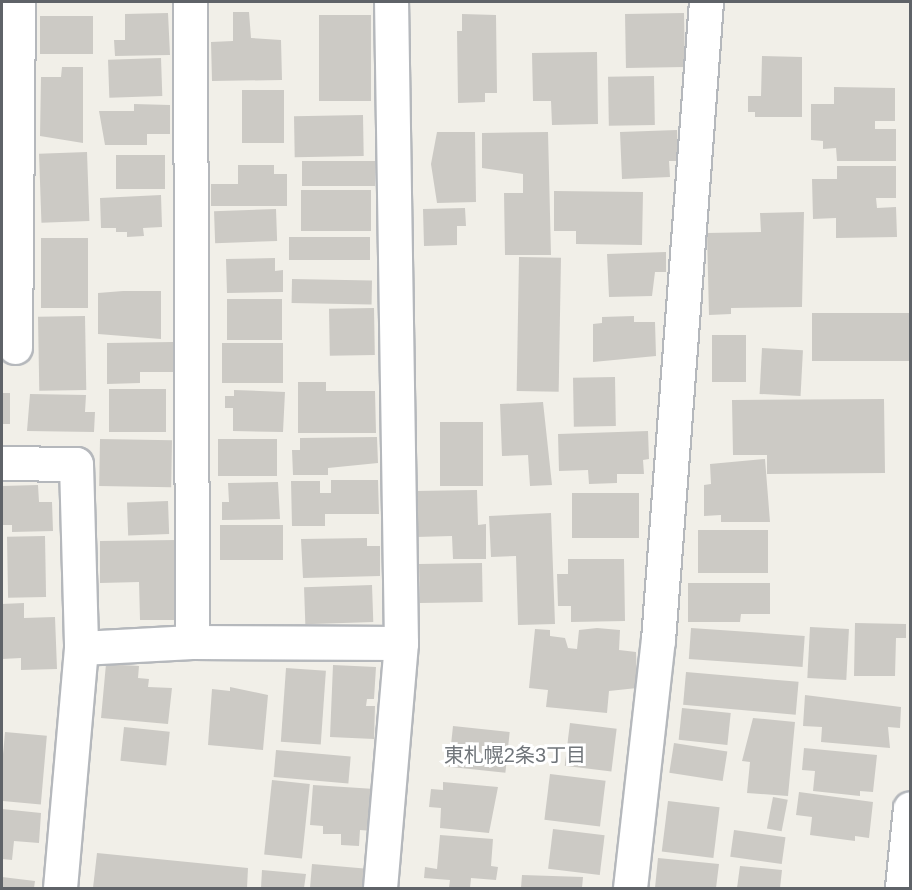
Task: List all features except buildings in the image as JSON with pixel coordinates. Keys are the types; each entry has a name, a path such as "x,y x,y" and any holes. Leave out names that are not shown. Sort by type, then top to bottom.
{"street":[{"path":"15,347 18,2"},
{"path":"190,2 192,642"},
{"path":"380,888 401,643 391,2"},
{"path":"630,888 658,640 706,2"},
{"path":"2,463 76,464 81,648 60,888"},
{"path":"81,648 192,642 401,643"},
{"path":"902,888 910,808"}],"district":[{"name":"東札幌2条3丁目","path":"515,755"}]}
